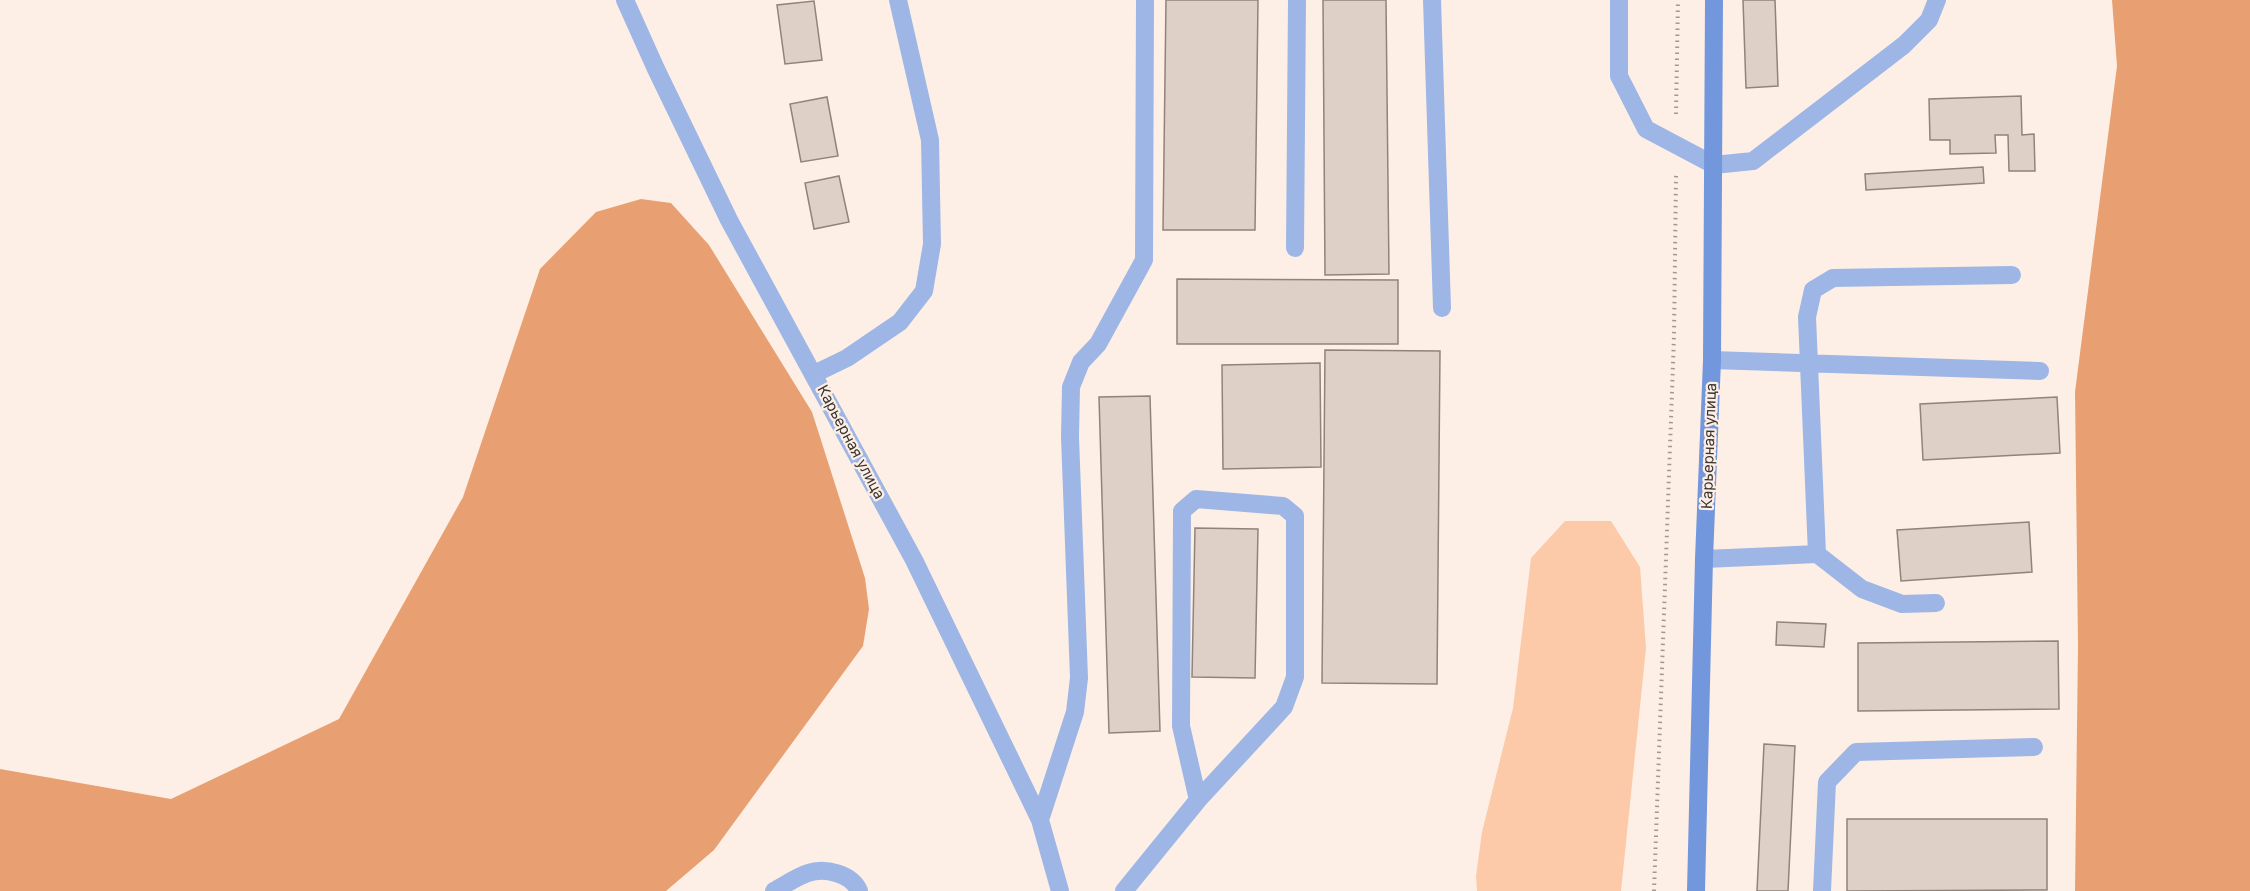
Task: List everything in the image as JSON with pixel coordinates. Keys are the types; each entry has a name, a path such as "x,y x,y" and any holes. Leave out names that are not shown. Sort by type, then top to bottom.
{"street":[{"name":"Карьерная улица","path":"1696,891 1704,559 1712,360 1714,0"}],"lane":[{"name":"Карьерная улица","path":"626,0 729,220 914,560 1040,820 1060,891"},
{"path":"814,374 847,358 900,322 924,291 932,244 930,140 898,0"},
{"path":"1040,820 1075,712 1079,678 1070,437 1071,387 1081,362 1098,344 1144,260 1145,0"},
{"path":"1295,248 1297,0"},
{"path":"1432,0 1442,308"},
{"path":"1619,0 1619,76 1646,129 1714,165 1753,161 1905,45 1929,20 1938,0"},
{"path":"1817,554 1807,317 1813,290 1833,278 2012,275"},
{"path":"1712,360 2040,371"},
{"path":"1124,891 1198,800 1284,706 1295,677 1294,516 1282,506 1196,499 1182,511 1181,726 1198,800"},
{"path":"1704,559 1817,554 1862,589 1902,604 1936,603"},
{"path":"1822,891 1827,782 1856,752 2034,747"},
{"path":"774,891 810,872 833,872 847,878 857,886 859,891"}],"path":[{"path":"1654,891 1673,347 1678,0"}],"shaded area":[{"path":"2112,0 2250,0 2250,891 2075,891 2078,646 2075,392 2117,66"},
{"path":"641,199 671,203 709,245 812,412 865,578 869,609 863,646 714,850 666,891 0,891 0,769 171,799 339,719 463,497 540,269 596,212"},
{"path":"1565,521 1611,521 1640,567 1646,648 1621,891 1477,891 1476,876 1482,832 1513,708 1531,558"}],"building":[{"path":"1166,0 1258,0 1255,230 1163,230"},
{"path":"1323,0 1386,0 1389,274 1325,275"},
{"path":"1743,0 1775,0 1778,86 1746,88"},
{"path":"814,1 822,60 785,64 777,5"},
{"path":"2021,96 2022,135 2034,134 2035,171 2009,171 2008,135 1995,135 1996,153 1950,154 1950,140 1930,140 1929,99"},
{"path":"827,97 838,156 801,162 790,104"},
{"path":"1983,167 1984,183 1866,190 1865,174"},
{"path":"839,176 849,222 814,229 805,183"},
{"path":"1177,279 1398,280 1398,344 1177,344"},
{"path":"1325,350 1440,351 1437,684 1322,683"},
{"path":"1320,363 1321,467 1223,469 1222,365"},
{"path":"1150,396 1160,731 1109,733 1099,397"},
{"path":"2057,397 2060,453 1923,460 1920,404"},
{"path":"2029,522 2032,572 1901,581 1897,530"},
{"path":"1195,528 1258,529 1255,678 1192,677"},
{"path":"1777,622 1826,624 1824,647 1776,645"},
{"path":"2058,641 2059,709 1858,711 1858,643"},
{"path":"1764,744 1795,746 1788,891 1757,891"},
{"path":"1847,819 2047,819 2047,890 1847,891"}]}
